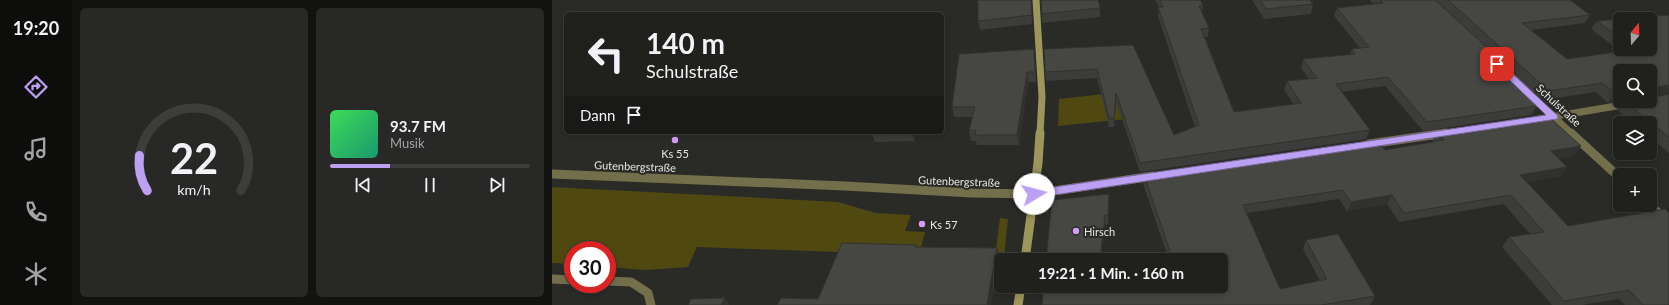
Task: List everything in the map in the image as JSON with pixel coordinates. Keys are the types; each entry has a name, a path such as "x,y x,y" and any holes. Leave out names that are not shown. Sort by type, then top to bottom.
{"street":[{"path":"1026,253 1034,194 1042,97 1036,0"},
{"name":"Schulstraße","path":"1520,85 1613,172"},
{"path":"1530,120 1613,107"},
{"path":"1357,146 1452,132"},
{"name":"Gutenbergstraße","path":"552,174 845,186 972,193 1034,194 1161,175"},
{"path":"1657,212 1669,223"},
{"path":"552,279 564,280"},
{"path":"616,281 631,282 648,294 651,305"},
{"path":"1018,305 1020,293"}],"shaded area":[{"path":"1140,90 1155,116 1058,126 1059,99"},
{"path":"552,187 838,202 876,213 911,215 905,231 925,232 919,255 697,247 688,267 646,270 616,268 616,241 564,241 564,264 552,263"},
{"path":"1000,218 1008,219 1005,253 996,253"}],"building":[{"path":"978,0 1031,0 1032,15 978,21"},
{"path":"1041,0 1098,0 1100,8 1042,14"},
{"path":"1160,0 1200,0 1203,5 1199,6 1209,28 1201,29 1234,112 1301,103 1287,81 1317,78 1303,59 1355,54 1352,49 1369,47 1337,8 1383,3 1381,0 1435,0 1536,92 1525,95 1537,106 1427,122 1388,77 1336,84 1370,130 1140,163 1116,93 1114,118 1109,118 1097,69 1045,72 1044,49 1133,45 1174,135 1199,125 1158,7 1163,7"},
{"path":"1260,0 1310,0 1313,4 1266,9"},
{"path":"1448,0 1570,0 1590,15 1522,23 1567,59 1613,52 1613,56 1657,56 1657,16 1669,16 1669,85 1657,87 1657,64 1613,64 1613,91 1602,83 1549,91"},
{"path":"1613,20 1613,32 1597,21"},
{"path":"1034,49 1035,72 1027,72 1017,135 975,135 976,130 969,131 975,107 952,107 959,54"},
{"path":"1669,94 1669,137 1657,127 1657,116 1643,116 1633,108 1657,108 1657,97"},
{"path":"1547,115 1581,146 1551,151 1567,167 1520,175 1568,226 1648,212 1657,212 1657,210 1665,209 1669,213 1669,305 1643,305 1629,290 1564,301 1509,237 1544,232 1511,195 1404,213 1392,195 1351,202 1343,190 1243,205 1280,289 1327,279 1306,240 1338,234 1375,296 1321,305 1042,305 1043,293 1228,293 1228,253 1171,253 1144,175 1378,141 1385,150 1444,140 1437,132"},
{"name":"Hirsch","path":"1109,194 1108,215 1105,215 1101,253 1047,253 1052,200"},
{"path":"842,243 916,245 915,247 997,248 996,253 994,253 994,265 988,305 777,305 781,298 818,299"},
{"path":"725,298 721,305 688,305 691,299"}],"place":[{"name":"Ks 55","path":"675,140"},
{"name":"Ks 57","path":"922,224"},
{"name":"Hirsch","path":"1076,231"}],"route":[{"path":"1034,194 1554,117 1497,64"}]}
